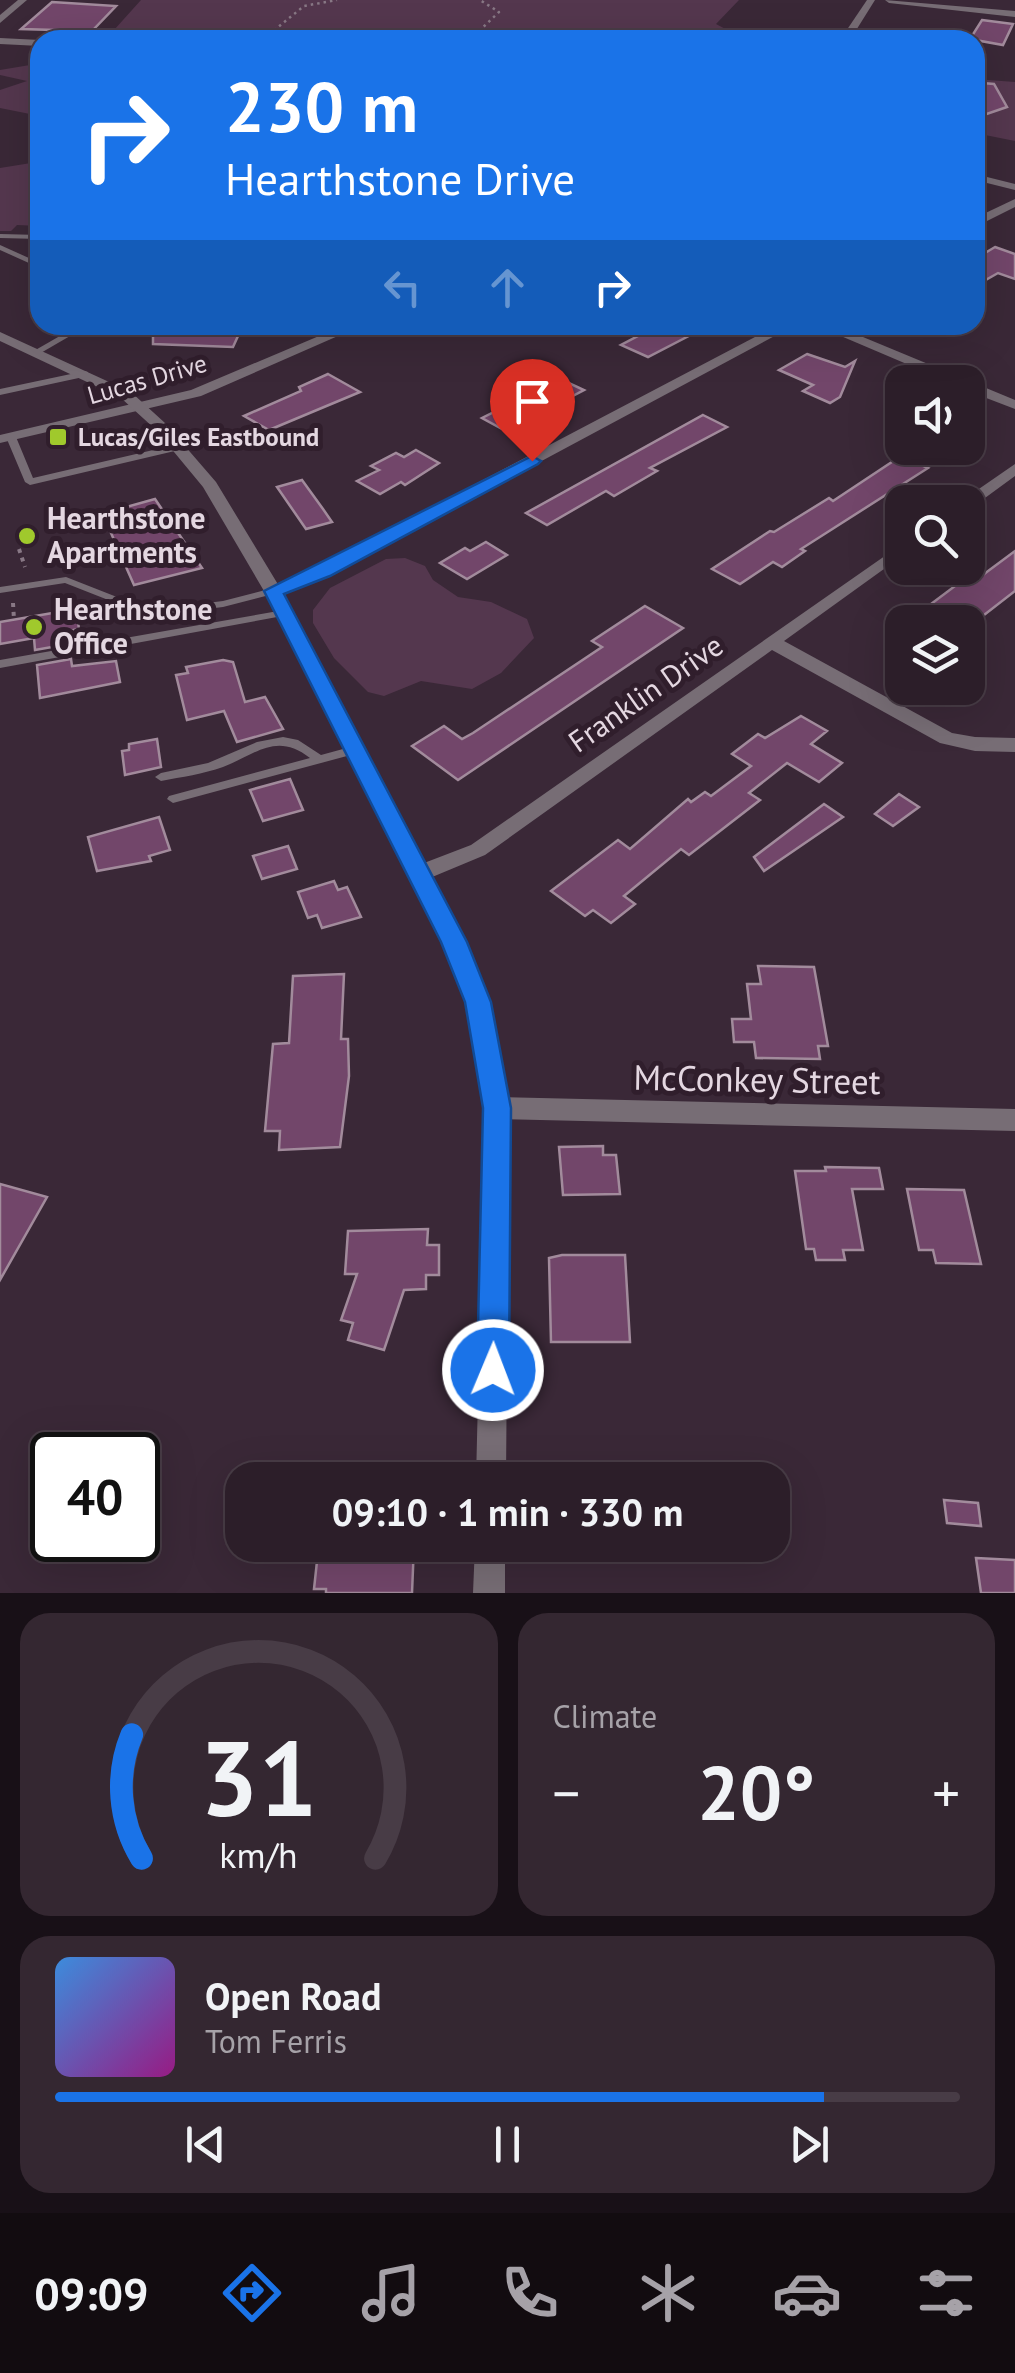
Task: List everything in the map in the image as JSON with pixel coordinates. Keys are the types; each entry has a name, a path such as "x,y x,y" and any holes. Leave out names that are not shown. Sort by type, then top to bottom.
{"street":[{"path":"0,20 23,0"},
{"path":"851,30 871,0"},
{"path":"890,0 1015,14"},
{"path":"0,41 30,42"},
{"path":"985,180 1015,187"},
{"path":"985,218 1015,202"},
{"name":"Lucas Drive","path":"5,438 196,393 332,335"},
{"path":"273,591 324,572 769,335"},
{"path":"846,335 919,365"},
{"path":"0,336 85,374 141,407 178,446 229,513 273,591 472,984 484,1026 497,1108 491,1462"},
{"path":"985,393 1015,405"},
{"path":"985,490 1015,469"},
{"name":"Franklin Drive","path":"418,874 478,850 885,561"},
{"path":"771,642 947,738 1015,745"},
{"name":"McConkey Street","path":"497,1108 1015,1120"},
{"path":"490,1562 490,1593"}],"lane":[{"path":"0,236 30,237"},
{"path":"0,247 30,261"},
{"path":"36,352 67,335"},
{"path":"0,392 85,374"},
{"path":"5,438 30,482 178,446"},
{"path":"0,590 66,580 149,613 224,604 273,591"},
{"path":"0,664 284,613"},
{"path":"161,777 225,762 266,742 292,741 319,759"},
{"path":"172,799 354,750"},
{"path":"225,762 248,778"}],"path":[{"path":"274,30 304,6 336,0"},
{"path":"480,0 499,12 480,30"},
{"path":"19,548 25,566"},
{"path":"86,628 67,621 93,616"}],"shaded area":[{"path":"141,0 739,0 716,24 727,30 114,30"},
{"path":"30,65 30,114 0,108 0,90 27,81 0,75 0,70"},
{"path":"985,80 1015,82 1015,141 985,135"},
{"path":"30,163 30,226 0,231 0,168"},
{"path":"405,558 425,566 433,580 458,597 491,602 527,619 534,638 501,673 472,689 421,681 384,696 368,692 334,658 313,623 313,610 330,588 386,559"}],"building":[{"path":"52,2 116,6 93,30 21,29"},
{"path":"982,20 1013,24 1003,45 985,42 985,30 976,30"},
{"path":"985,83 994,84 1007,107 985,115"},
{"path":"995,247 1015,254 1015,279 998,273 985,280 985,253"},
{"path":"153,335 238,335 233,347 153,344"},
{"path":"640,335 691,335 648,357 621,345"},
{"path":"807,354 845,367 855,361 840,397 830,403 803,391 813,385 779,370"},
{"path":"328,374 360,392 269,430 244,416 301,391 299,387"},
{"path":"560,379 584,390 506,431 482,418"},
{"path":"703,415 727,427 650,468 657,471 614,496 606,491 547,525 526,513"},
{"path":"416,450 439,463 405,485 401,482 380,494 357,481 379,470 371,466 396,453 404,457"},
{"path":"887,465 928,468 901,485 885,485 885,495 801,549 805,551 782,567 773,562 740,584 712,569 770,531 829,498 833,501"},
{"path":"302,480 332,522 306,529 277,487"},
{"path":"155,499 202,568 134,585 111,533 123,529 112,511"},
{"path":"486,542 507,555 467,579 440,563 465,548 470,551"},
{"path":"1015,551 1015,591 985,614 985,605 930,605 956,585 985,585 985,573"},
{"path":"645,606 683,628 458,780 412,746 444,726 462,739 473,733 602,647 592,641"},
{"name":"Hearthstone Office","path":"76,609 79,629 68,631 69,644 35,650 34,638 0,644 0,622"},
{"path":"71,659 72,666 116,661 120,682 40,698 37,665"},
{"path":"223,660 233,662 245,702 265,697 283,729 237,742 224,711 187,720 176,675 188,673 186,667"},
{"path":"801,716 827,731 811,744 842,763 819,782 787,763 749,793 760,800 689,855 681,849 624,896 635,904 611,923 593,910 585,916 551,891 618,840 630,849 688,799 691,802 705,792 711,796 751,766 732,754 758,734 765,738"},
{"path":"157,739 161,767 125,775 122,751 129,750 129,744"},
{"path":"290,779 303,810 263,821 250,790"},
{"path":"899,794 919,807 893,826 875,814"},
{"path":"824,804 843,817 764,871 754,857"},
{"path":"159,817 170,850 149,856 151,861 97,871 88,837"},
{"path":"288,846 297,869 262,879 253,856"},
{"path":"334,881 338,890 347,887 361,917 322,928 317,915 308,918 298,892"},
{"path":"758,966 814,967 828,1046 818,1046 820,1059 756,1058 754,1042 734,1042 732,1019 751,1019 747,984 761,984"},
{"path":"344,974 341,1039 348,1039 349,1076 340,1147 279,1150 280,1131 265,1131 273,1044 289,1043 293,976"},
{"path":"603,1146 603,1155 616,1155 620,1194 563,1195 559,1147"},
{"path":"825,1167 879,1168 883,1189 852,1189 863,1250 843,1250 845,1260 816,1260 814,1249 806,1249 795,1171 826,1171"},
{"path":"0,1184 47,1197 0,1280"},
{"path":"907,1189 964,1190 981,1264 936,1263 933,1250 919,1250"},
{"path":"428,1229 427,1245 439,1245 439,1275 426,1275 426,1289 404,1290 384,1350 348,1340 353,1323 341,1320 357,1274 345,1274 348,1231"},
{"path":"625,1255 630,1342 551,1342 549,1258"},
{"path":"944,1500 978,1503 981,1526 947,1523"},
{"path":"976,1558 1015,1560 1015,1593 981,1593"},
{"path":"317,1562 413,1562 412,1593 326,1593 326,1589 314,1589"}],"place":[{"name":"Lucas/Giles Eastbound","path":"58,437"},
{"name":"Hearthstone Apartments","path":"27,536"},
{"name":"Hearthstone Office","path":"34,627"}],"route":[{"path":"493,1370 497,1108 478,1002 454,942 273,591 324,572 532,461"}]}
